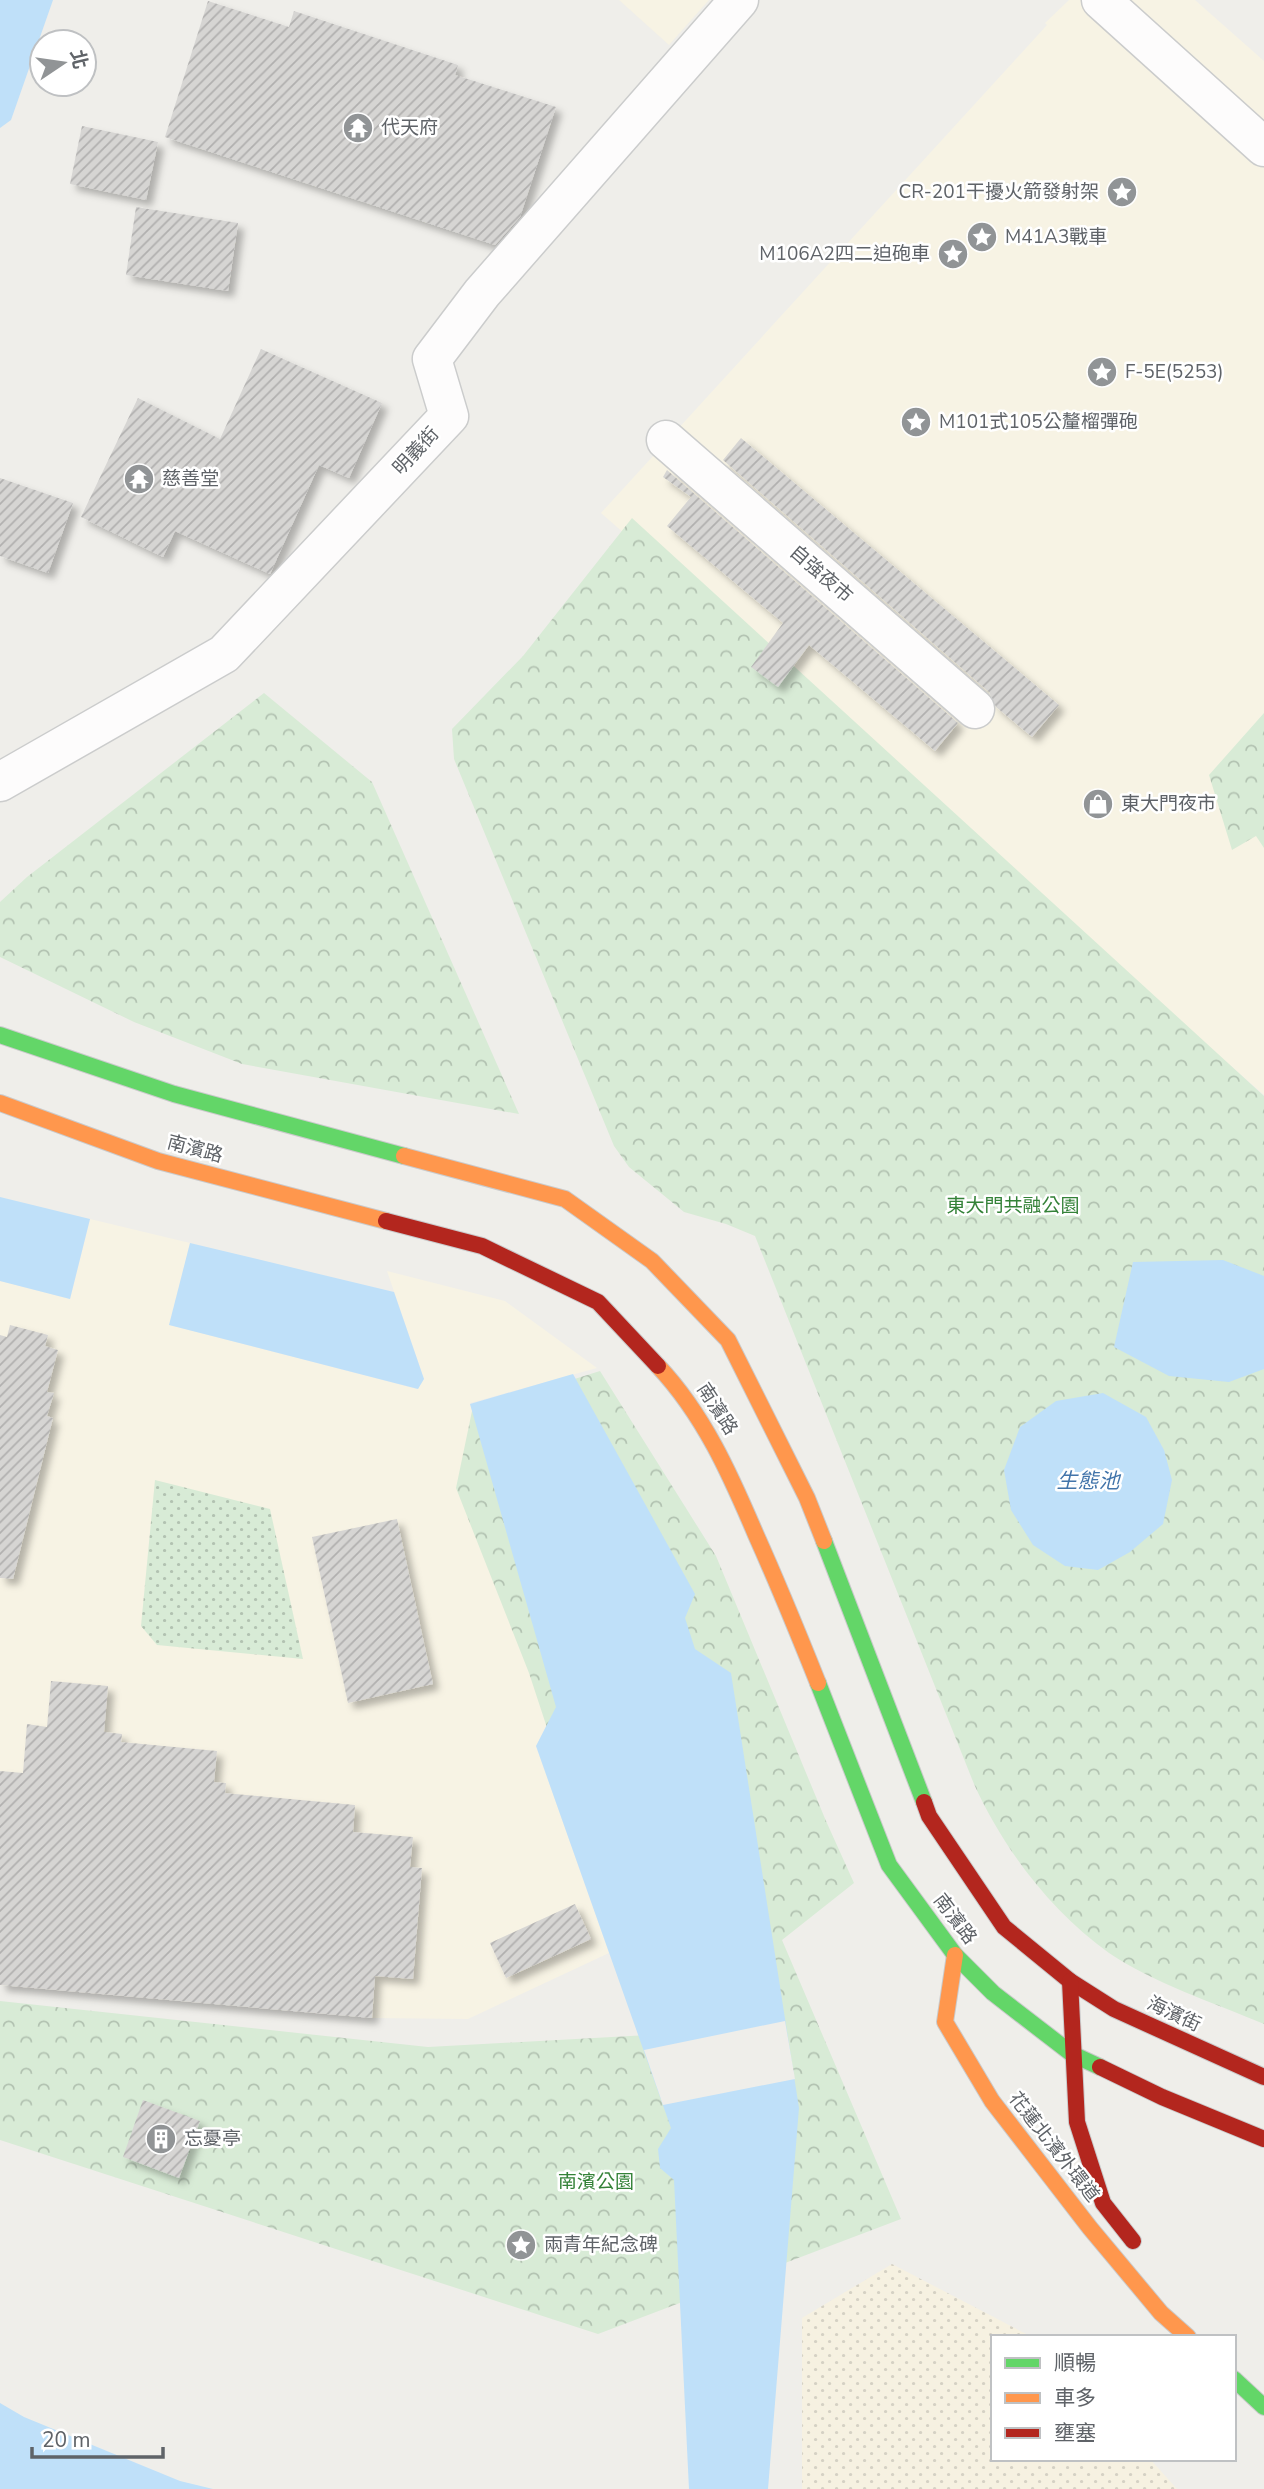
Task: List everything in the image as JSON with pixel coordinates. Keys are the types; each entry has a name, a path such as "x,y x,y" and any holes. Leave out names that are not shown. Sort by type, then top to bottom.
{"main road":[{"name":"南濱路","path":"0,1035 174,1094 565,1199 652,1261 728,1340 807,1497 929,1816 1004,1927 1070,1981"},
{"name":"南濱路","path":"0,1103 158,1161 482,1246 598,1302 677,1385 723,1458 790,1613 889,1865 955,1955 993,1993 1072,2054 1162,2097 1264,2139"},
{"name":"花蓮北濱外環道","path":"955,1955 945,2022 992,2101 1090,2228 1161,2313 1186,2335"},
{"name":"花蓮北濱外環道","path":"1070,1981 1077,2122 1103,2203 1142,2252"},
{"name":"海濱街","path":"1070,1981 1114,2009 1264,2077"},
{"path":"1189,2315 1204,2335"},
{"path":"1236,2379 1264,2407"}],"street":[{"name":"明義街","path":"0,782 224,654 233,645 449,415 432,359 482,293 739,0"},
{"path":"1101,0 1264,147"},
{"name":"自強夜市","path":"666,440 975,709"}],"shaded area":[{"path":"619,0 709,0 669,45"},
{"name":"東大門夜市","path":"1069,0 1195,0 1264,61 1264,1095 601,513 1047,25 1045,23"},
{"path":"90,1219 190,1243 170,1325 417,1389 424,1379 387,1271 505,1301 597,1368 470,1403 556,1707 536,1746 609,1953 468,2019 372,2018 0,1985 0,1281 70,1299"}],"green space":[{"name":"東大門共融公園","path":"632,518 1264,1096 1264,2024 1164,1983 1126,1964 1068,1918 1031,1878 1000,1832 974,1784 755,1236 684,1212 629,1167 614,1146 454,759 452,729 523,656"},
{"path":"264,693 372,782 519,1114 242,1064 134,1022 0,957 0,902 27,877"},
{"path":"1264,713 1264,848 1256,836 1232,850 1209,775"},
{"name":"南濱公園","path":"600,1371 716,1556 854,1883 782,1940 901,2219 598,2334 0,2140 0,2001 428,2047 648,2035 529,1673 456,1488 472,1411"},
{"path":"155,1480 270,1509 303,1659 157,1645 141,1626"}],"sand":[{"path":"892,2264 1028,2335 991,2335 991,2461 1152,2461 1177,2489 802,2489 802,2318"}],"water":[{"path":"0,0 53,0 43,28 28,28 28,71 11,120 0,128"},
{"path":"0,1197 90,1219 70,1299 0,1281"},
{"path":"190,1243 394,1292 424,1379 418,1389 169,1325"},
{"path":"1223,1260 1264,1276 1264,1369 1229,1382 1169,1376 1114,1347 1133,1262"},
{"path":"573,1374 695,1594 685,1618 695,1649 731,1673 799,2108 768,2489 689,2489 674,2180 660,2168 658,2149 671,2128 536,1746 556,1707 470,1404"},
{"name":"生態池","path":"1103,1393 1146,1417 1164,1450 1172,1480 1163,1524 1130,1552 1098,1570 1065,1566 1033,1545 1011,1510 1004,1470 1020,1427 1056,1401"},
{"path":"0,2403 24,2417 180,2481 213,2489 0,2489"}],"pier":[{"path":"785,2021 795,2079 663,2105 644,2050"}],"building":[{"name":"代天府","path":"208,1 289,27 294,11 458,65 455,75 556,107 520,217 495,245 165,137"},
{"path":"82,126 158,142 146,200 70,184"},
{"path":"136,207 238,223 228,291 126,275"},
{"path":"261,349 382,403 349,478 319,465 270,574 175,531 163,557 81,517 138,398 220,439"},
{"path":"741,438 1059,705 1032,737 996,707 989,692 723,460"},
{"path":"667,470 958,723 935,751 809,645 778,687 751,667 783,623 667,526 691,497 663,477"},
{"path":"0,478 73,503 48,573 0,556"},
{"path":"10,1325 48,1335 45,1346 58,1350 47,1392 54,1393 47,1416 53,1418 13,1579 0,1578 0,1335 7,1337"},
{"path":"397,1519 433,1684 348,1703 312,1537"},
{"path":"51,1681 108,1686 104,1732 122,1734 121,1742 217,1751 214,1782 226,1783 225,1793 355,1805 353,1832 413,1837 410,1867 422,1868 413,1979 375,1976 372,2018 0,1985 0,1771 23,1773 27,1724 47,1727"},
{"path":"575,1904 591,1939 506,1978 490,1943"},
{"name":"忘憂亭","path":"143,2100 200,2121 179,2178 123,2157"}],"traffic: fast":[{"path":"0,1035 174,1094 404,1156"},
{"path":"824,1541 924,1802"},
{"path":"818,1683 889,1865 955,1955 993,1993 1072,2054 1100,2067"},
{"path":"1236,2381 1264,2407"}],"traffic: slow":[{"path":"0,1103 158,1161 386,1221"},
{"path":"404,1156 565,1199 652,1261 728,1340 807,1498 824,1541"},
{"path":"658,1366 689,1404 715,1446 818,1683"},
{"path":"955,1955 945,2022 992,2101 1090,2228 1161,2313 1186,2335"}],"traffic: jam":[{"path":"386,1221 482,1246 598,1302 658,1366"},
{"path":"924,1802 929,1816 1004,1927 1070,1981 1114,2009 1264,2077"},
{"path":"1070,1981 1077,2122 1103,2203 1133,2241"},
{"path":"1100,2067 1162,2097 1264,2139"}],"place":[{"name":"代天府","path":"358,128"},
{"name":"CR-201干擾火箭發射架","path":"1122,192"},
{"name":"M41A3戰車","path":"982,237"},
{"name":"M106A2四二迫砲車","path":"953,254"},
{"name":"F-5E(5253)","path":"1102,372"},
{"name":"M101式105公釐榴彈砲","path":"916,422"},
{"name":"慈善堂","path":"139,479"},
{"name":"東大門夜市","path":"1098,804"},
{"name":"忘憂亭","path":"161,2139"},
{"name":"兩青年紀念碑","path":"521,2245"}]}
